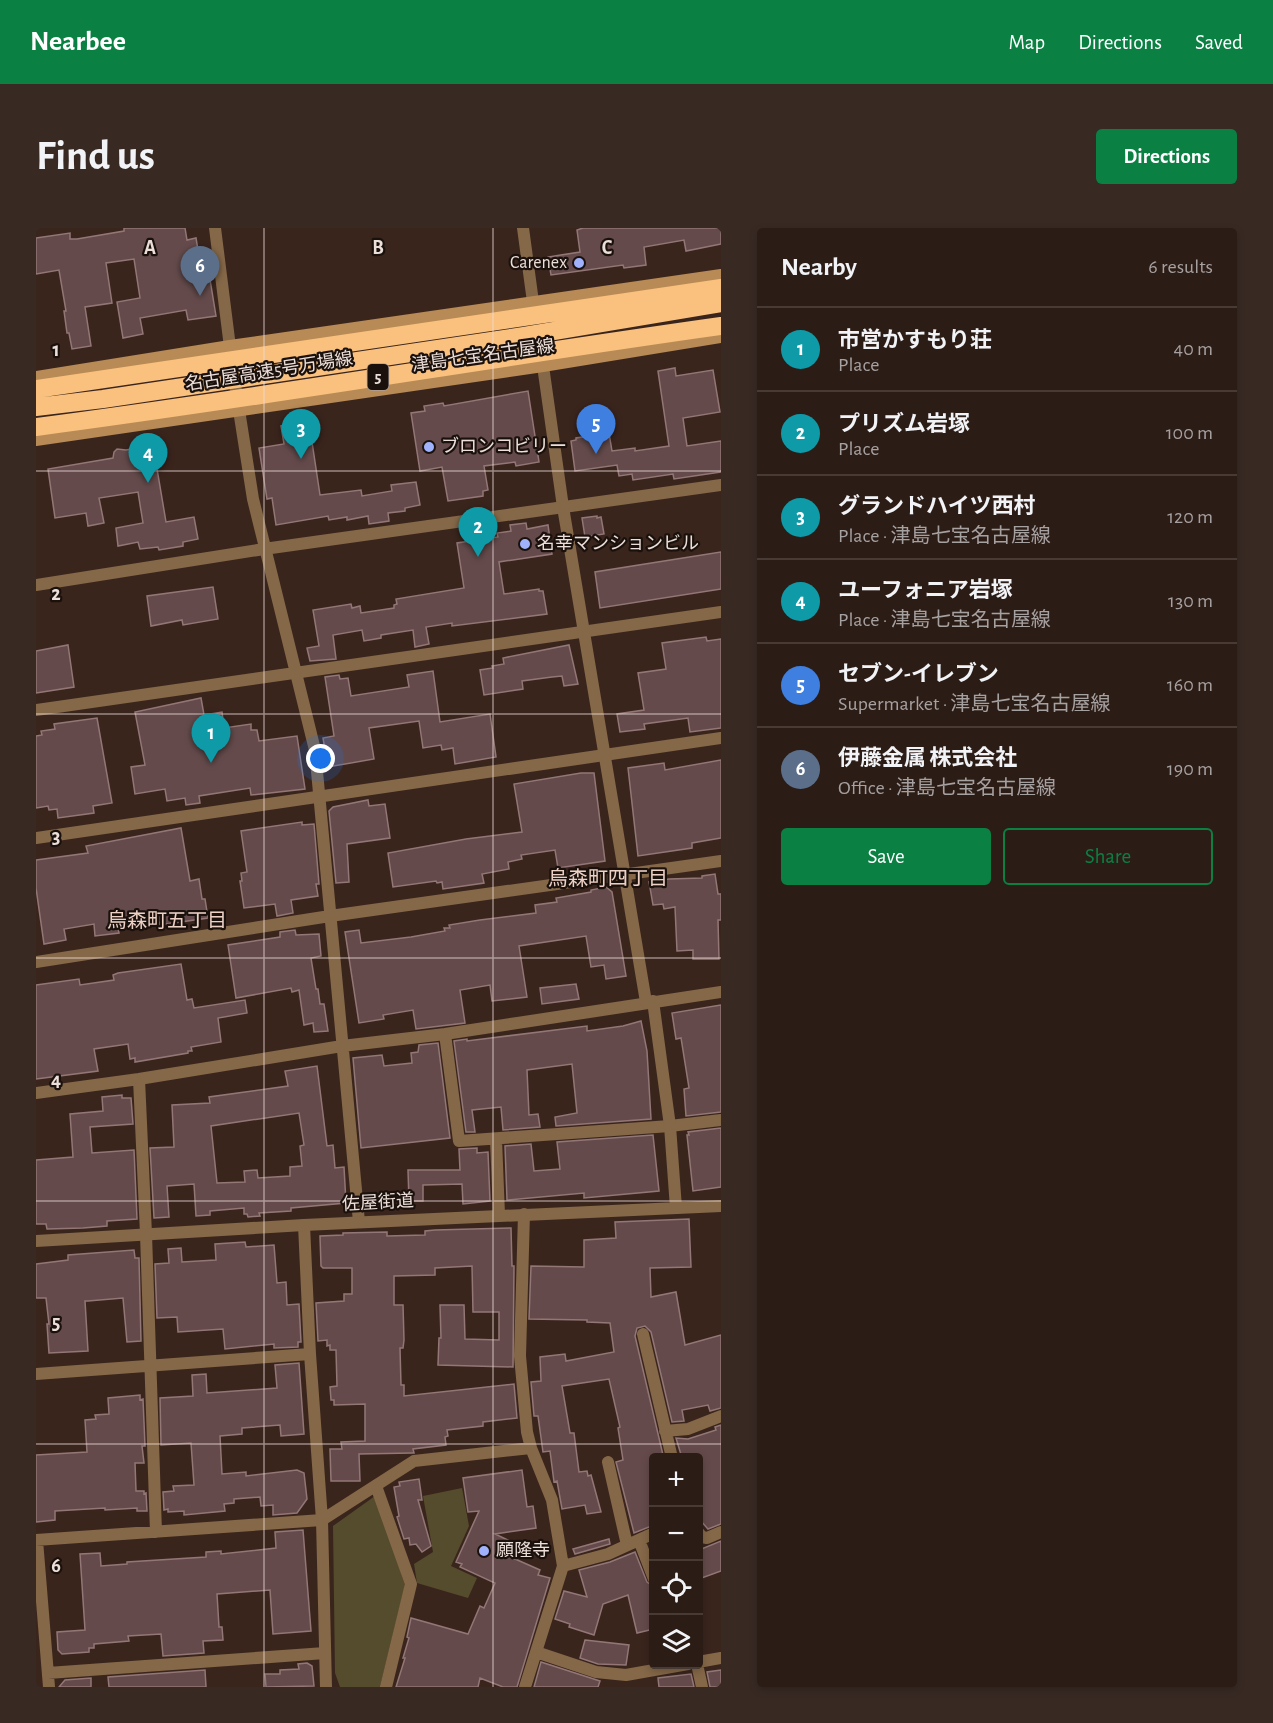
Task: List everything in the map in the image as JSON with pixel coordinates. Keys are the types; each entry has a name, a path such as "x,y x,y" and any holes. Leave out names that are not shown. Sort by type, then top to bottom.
{"highway":[{"name":"名古屋高速5号万場線","path":"36,389 721,288"},
{"path":"36,407 513,338 721,303"},
{"path":"569,347 588,336 721,312"},
{"name":"名古屋高速5号万場線","path":"36,427 138,414 569,347 721,326"}],"main road":[{"path":"36,377 230,346 721,275"},
{"name":"津島七宝名古屋線","path":"36,440 543,366 721,337"}],"street":[{"path":"215,228 253,499 315,750 359,1222"},
{"path":"523,228 533,302"},
{"path":"543,366 584,633 670,1126 676,1208"},
{"path":"36,585 264,549 721,484"},
{"path":"36,710 721,612"},
{"path":"36,838 721,738"},
{"path":"36,962 330,916 721,861"},
{"path":"36,1093 342,1046 445,1034 721,992"},
{"path":"445,1034 459,1141 670,1126 721,1120"},
{"path":"139,1079 147,1234 149,1365 156,1532"},
{"path":"496,1139 499,1215"},
{"name":"佐屋街道","path":"36,1241 304,1224 721,1206"},
{"path":"524,1214 520,1356 527,1432 552,1500 563,1566 525,1687"},
{"path":"304,1224 310,1354 322,1521 326,1687"},
{"path":"643,1334 671,1453"},
{"path":"36,1374 310,1354"},
{"path":"665,1431 688,1429 721,1416"},
{"path":"49,1687 36,1540 322,1521 414,1461 531,1448"},
{"path":"608,1462 627,1545"},
{"path":"376,1486 411,1584 386,1687"},
{"path":"703,1538 721,1532"},
{"path":"563,1566 608,1554 649,1535"},
{"path":"639,1540 649,1566"},
{"path":"536,1652 596,1672 626,1675 658,1669"},
{"path":"48,1673 326,1653"},
{"path":"703,1662 721,1658"},
{"path":"699,1669 702,1687"}],"shaded area":[{"path":"462,1488 469,1526 451,1566 477,1578 468,1598 417,1583 414,1564 433,1552 423,1496"},
{"path":"375,1496 405,1585 380,1687 340,1687 335,1673 333,1526"}],"building":[{"path":"124,228 185,228 187,240 196,238 199,256 206,255 216,316 188,320 186,310 140,318 143,334 123,338 117,302 140,298 134,259 106,263 112,303 85,307 91,346 72,349 69,333 67,333 59,270 36,274 36,238 70,233 70,239 77,239 124,231"},
{"path":"583,228 721,228 721,244 686,251 684,240 644,247 646,265 624,268 623,265 551,275 548,257 580,252 577,230"},
{"path":"675,368 676,376 713,370 720,412 683,418 687,446 721,441 721,472 674,479 673,474 633,480 632,474 619,476 617,465 575,471 571,441 576,438 609,433 612,451 635,448 635,451 669,446 658,371"},
{"path":"528,391 539,462 516,466 515,462 484,466 488,490 483,491 483,496 448,501 442,467 420,471 411,413 425,411 424,406 443,403 444,406"},
{"path":"309,422 320,495 361,490 362,496 392,491 391,485 416,482 420,505 405,508 405,511 388,513 389,521 369,524 368,516 347,520 347,517 329,520 328,516 276,525 272,498 267,499 259,448 284,444 281,426"},
{"path":"153,445 166,522 194,517 198,539 183,542 183,546 159,550 158,547 140,549 138,542 118,546 116,528 143,523 138,492 99,498 104,523 88,526 86,513 55,518 48,469 113,458 117,449 126,450"},
{"path":"597,516 597,518 601,517 604,534 585,537 582,518"},
{"path":"526,523 527,529 548,525 552,554 499,562 504,594 539,589 543,591 547,614 426,627 429,644 415,647 413,630 381,635 381,638 364,641 362,630 333,635 336,659 310,661 307,648 319,646 313,610 351,604 352,608 360,606 361,613 394,608 397,604 396,599 464,588 457,543 498,537 497,533 511,531 510,525"},
{"path":"721,552 721,589 600,608 595,572"},
{"path":"213,587 218,619 183,625 182,620 151,626 147,596"},
{"path":"706,637 707,641 721,639 721,728 690,732 688,718 644,724 645,729 620,732 617,714 644,710 638,673 666,669 662,643"},
{"path":"68,645 74,687 36,693 36,651"},
{"path":"569,645 578,684 564,686 562,676 552,677 522,681 523,689 484,695 480,670 504,664 503,658"},
{"path":"433,671 440,722 490,714 496,757 455,764 453,748 442,750 441,745 423,748 419,721 369,728 374,759 328,767 323,738 334,736 325,677 339,675 340,679 348,678 351,696 409,687 407,675"},
{"path":"201,698 204,715 222,712 224,728 251,724 251,730 257,730 259,741 297,736 305,789 251,795 250,788 199,796 200,803 186,805 185,798 167,801 165,789 135,794 131,767 145,765 135,712"},
{"path":"97,718 112,803 93,806 94,813 58,818 57,809 49,810 48,806 36,808 36,736 42,735 41,731 55,729 54,724"},
{"path":"721,760 721,838 692,843 692,848 638,856 628,768 664,763 665,770"},
{"path":"594,773 605,861 558,868 555,850 521,855 522,859 508,862 509,869 482,874 484,883 443,889 442,882 437,883 436,881 393,887 388,853 522,832 514,784"},
{"path":"368,800 369,806 385,804 390,838 347,844 349,882 336,883 329,811 333,807"},
{"path":"302,822 302,825 314,824 318,896 291,900 293,913 277,916 275,904 244,908 240,881 242,881 241,873 247,872 241,831"},
{"path":"181,828 190,881 199,879 208,918 118,928 119,933 95,936 94,924 64,929 66,940 44,944 36,888 36,860 88,853 86,846"},
{"path":"715,874 718,894 721,894 721,920 718,920 719,959 693,959 693,950 677,951 675,907 664,909 663,904 653,905 649,882 702,878 702,876"},
{"path":"606,887 612,892 626,976 606,979 604,965 591,967 586,936 519,946 527,997 492,1001 490,985 460,990 465,1023 416,1029 413,1010 383,1015 384,1019 359,1023 345,932 359,930 361,943 411,937 445,931 444,928 450,928 449,925 536,913 535,905 557,902 556,898"},
{"path":"295,930 296,935 319,934 321,956 311,958 320,1004 324,1004 328,1031 314,1032 313,1023 304,1025 299,990 292,992 291,988 236,998 228,945 280,937 280,932"},
{"path":"181,964 187,1000 192,999 194,1008 245,1000 247,1013 218,1018 221,1042 191,1047 192,1051 188,1053 135,1062 135,1058 130,1059 128,1044 94,1049 98,1071 36,1079 36,985 79,979 80,985 114,980 113,975 118,973"},
{"path":"576,984 579,999 542,1004 540,988"},
{"path":"721,1005 721,1112 686,1116 684,1089 689,1088 681,1038 676,1039 672,1013"},
{"path":"641,1021 647,1051 651,1119 556,1126 555,1117 577,1113 572,1064 527,1070 529,1115 538,1114 540,1127 503,1130 501,1107 472,1110 475,1132 466,1132 454,1041 587,1026 587,1031"},
{"path":"438,1043 450,1138 361,1148 353,1058 382,1055 384,1066 412,1063 411,1053 418,1052 419,1045"},
{"path":"317,1066 327,1146 333,1145 335,1168 344,1167 346,1203 291,1208 291,1211 259,1213 260,1216 248,1217 244,1214 244,1208 210,1211 210,1215 196,1216 194,1184 167,1186 169,1217 154,1218 150,1148 174,1147 172,1105 210,1103 209,1097 288,1086 285,1071","holes":["299,1113 304,1145 300,1146 302,1166 290,1167 290,1176 258,1178 257,1170 244,1171 245,1182 217,1183 211,1126"]},
{"path":"122,1095 122,1098 131,1098 133,1124 90,1127 92,1153 134,1150 137,1219 107,1221 107,1226 83,1228 47,1229 46,1224 36,1224 36,1160 73,1157 70,1114 103,1111 102,1097"},
{"path":"721,1128 721,1187 693,1191 688,1132"},
{"path":"653,1135 659,1191 584,1198 584,1193 507,1200 505,1146 531,1144 534,1171 560,1169 557,1142"},
{"path":"477,1148 477,1153 488,1152 490,1201 463,1204 462,1184 423,1185 423,1201 409,1201 408,1170 460,1170 459,1149"},
{"path":"689,1219 691,1267 650,1268 651,1297 676,1292 685,1345 721,1335 721,1408 710,1411 708,1405 682,1410 684,1421 672,1422 651,1332 645,1326 637,1328 635,1336 663,1453 649,1453 649,1527 634,1533 616,1462 623,1460 618,1428 620,1427 609,1379 562,1386 570,1433 574,1433 579,1472 587,1471 588,1476 591,1475 601,1512 587,1514 585,1505 562,1509 557,1481 554,1482 550,1451 543,1452 538,1416 534,1416 531,1382 541,1381 540,1357 565,1354 566,1361 614,1352 610,1323 587,1322 587,1320 529,1319 531,1266 584,1267 584,1240 616,1238 615,1222"},
{"path":"511,1228 512,1266 514,1266 513,1367 438,1365 439,1338 441,1338 440,1305 464,1305 465,1339 499,1340 499,1312 473,1312 472,1266 435,1268 435,1275 394,1276 394,1305 403,1305 404,1340 403,1348 400,1348 401,1385 404,1385 404,1396 514,1384 517,1418 483,1422 483,1426 447,1430 446,1445 413,1449 414,1453 359,1454 360,1481 331,1481 330,1449 342,1449 341,1442 365,1441 365,1404 334,1405 334,1400 331,1400 330,1387 337,1386 336,1350 330,1350 327,1340 318,1341 316,1303 344,1301 344,1294 352,1294 352,1268 323,1268 321,1266 320,1236 387,1232 387,1236 425,1235 425,1231 435,1230"},
{"path":"245,1242 246,1247 274,1245 277,1283 286,1282 287,1305 299,1304 301,1342 298,1342 298,1347 274,1348 274,1344 225,1349 223,1329 178,1332 177,1317 157,1318 155,1264 169,1263 168,1249 181,1248 182,1262 216,1260 215,1244"},
{"path":"134,1250 135,1258 139,1258 141,1341 127,1342 123,1298 85,1301 88,1351 49,1353 46,1298 36,1298 36,1264 68,1260 68,1255"},
{"path":"299,1363 304,1434 281,1436 280,1425 242,1428 242,1434 220,1436 222,1474 246,1472 246,1476 297,1470 304,1473 307,1499 297,1513 273,1515 273,1505 261,1506 260,1497 234,1499 234,1503 224,1504 225,1511 184,1515 184,1511 164,1510 163,1492 174,1491 173,1486 194,1485 191,1443 161,1445 160,1398 193,1396 192,1375 206,1374 207,1393 277,1388 275,1365"},
{"path":"140,1395 140,1400 143,1399 145,1446 142,1446 144,1463 135,1463 136,1491 146,1493 147,1511 137,1511 137,1508 105,1510 105,1508 55,1511 55,1520 36,1522 36,1455 87,1452 85,1420 96,1419 95,1415 109,1414 108,1398"},
{"path":"721,1425 721,1524 708,1529 703,1523 703,1453 680,1453 676,1438 688,1439 716,1430 715,1427"},
{"path":"522,1470 527,1507 533,1506 536,1528 495,1534 512,1542 506,1555 540,1570 538,1575 550,1578 517,1687 503,1687 480,1678 478,1687 396,1687 405,1658 403,1658 409,1638 407,1637 411,1618 468,1634 480,1606 484,1608 495,1583 460,1567 462,1564 456,1562 479,1511 468,1512 463,1478"},
{"path":"419,1479 422,1500 418,1500 431,1546 422,1552 416,1544 410,1545 409,1538 404,1539 397,1517 399,1516 394,1487 400,1486 399,1482"},
{"path":"303,1530 311,1631 273,1634 270,1590 217,1594 219,1627 222,1627 223,1640 203,1641 204,1653 163,1656 161,1634 128,1636 129,1641 94,1644 94,1648 89,1648 89,1652 62,1654 58,1650 57,1632 85,1630 80,1554 100,1553 101,1566 206,1557 206,1552 221,1551 221,1554 276,1548 275,1532"},
{"path":"609,1539 610,1544 575,1554 573,1549"},
{"path":"721,1541 721,1571 703,1578 703,1561 703,1548"},
{"path":"635,1552 649,1583 649,1630 637,1633 628,1595 603,1604 594,1635 569,1627 570,1624 555,1619 564,1591 587,1597 579,1570 610,1562"},
{"path":"585,1640 629,1645 626,1665 598,1664 580,1658"},
{"path":"541,1662 600,1681 598,1687 534,1687"},
{"path":"307,1663 312,1666 314,1686 266,1687 265,1674 280,1674 280,1670 299,1669 298,1664"},
{"path":"205,1670 206,1687 109,1687 108,1677"},
{"path":"721,1670 721,1687 710,1687 707,1672"},
{"path":"691,1674 694,1687 659,1687 658,1678"},
{"path":"91,1678 91,1687 59,1687 65,1680"}],"place":[{"name":"Carenex","path":"579,263"},
{"name":"伊藤金属 株式会社","path":"200,296"},
{"name":"ブロンコビリー","path":"429,447"},
{"name":"セブン-イレブン","path":"596,454"},
{"name":"グランドハイツ西村","path":"301,459"},
{"name":"ユーフォニア岩塚","path":"148,483"},
{"name":"名幸マンションビル","path":"525,544"},
{"name":"プリズム岩塚","path":"478,557"},
{"name":"市営かすもり荘","path":"211,763"},
{"name":"願隆寺","path":"484,1551"}],"district":[{"name":"烏森町四丁目","path":"608,879"},
{"name":"烏森町五丁目","path":"167,921"}]}
